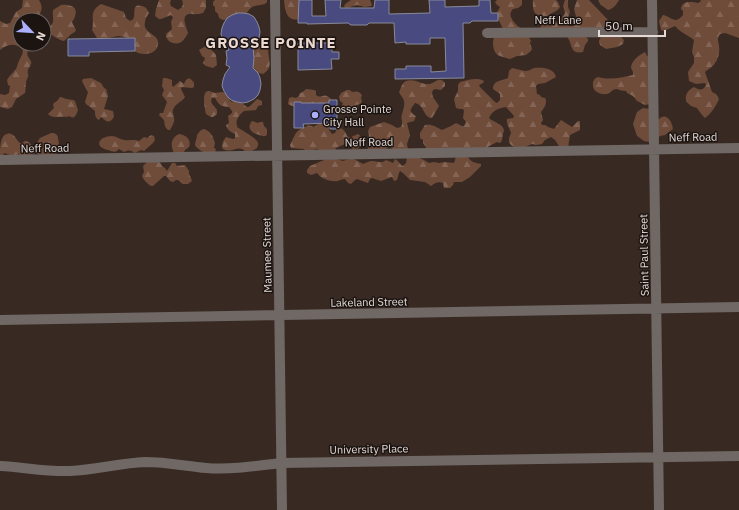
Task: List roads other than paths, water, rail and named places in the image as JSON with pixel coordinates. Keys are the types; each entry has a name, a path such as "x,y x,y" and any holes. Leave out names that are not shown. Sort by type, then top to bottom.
{"street":[{"name":"Maumee Street","path":"275,0 282,510"},
{"name":"Saint Paul Street","path":"652,0 659,510"},
{"name":"Neff Lane","path":"487,33 653,32"},
{"name":"Neff Road","path":"0,160 739,148"},
{"name":"Lakeland Street","path":"0,320 739,308"},
{"name":"University Place","path":"0,466 15,466 49,471 68,471 91,470 145,462 206,468 229,468 281,463 739,456"}],"place":[{"name":"Grosse Pointe City Hall","path":"315,115"}],"district":[{"name":"GROSSE POINTE","path":"271,43"}]}
